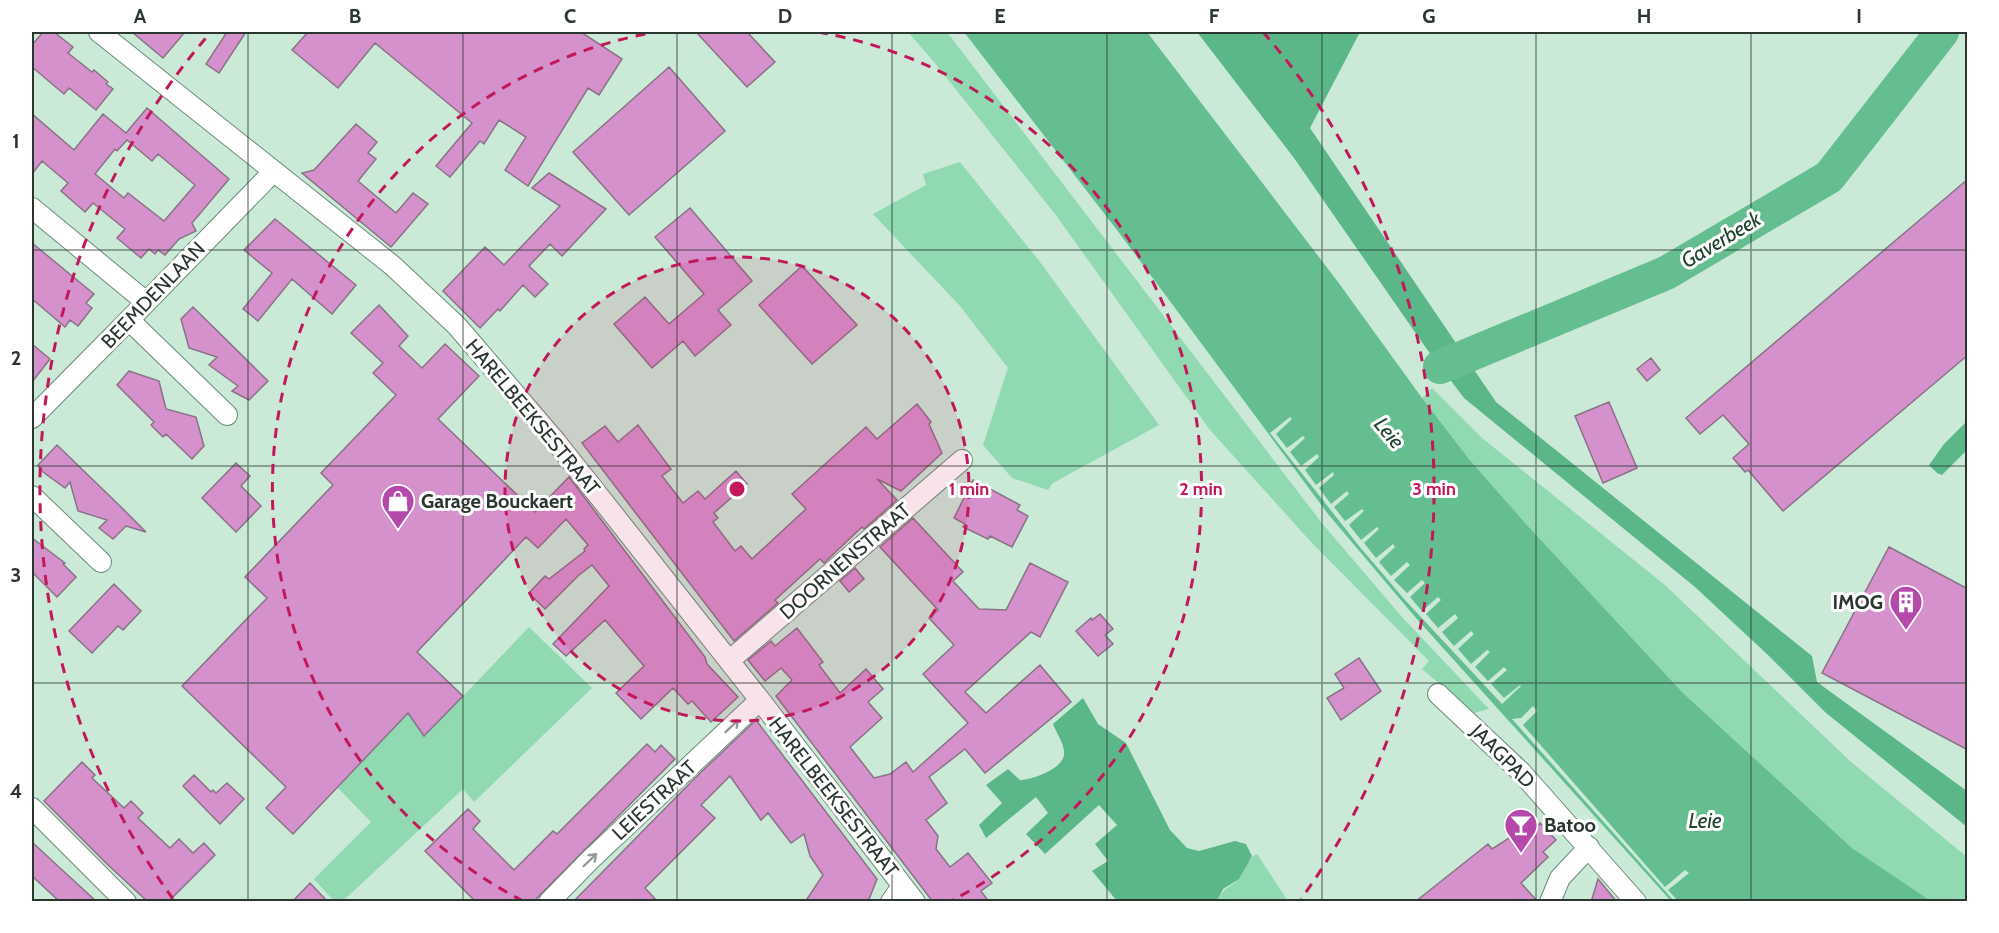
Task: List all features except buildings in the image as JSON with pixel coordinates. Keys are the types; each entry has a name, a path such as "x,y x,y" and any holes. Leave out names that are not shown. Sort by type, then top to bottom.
{"street":[{"name":"HARELBEEKSESTRAAT","path":"99,32 393,266 457,326 557,443 760,700 903,896"},
{"name":"BEEMDENLAAN","path":"32,418 273,171"},
{"path":"32,208 146,302"},
{"path":"129,320 227,416"},
{"name":"DOORNENSTRAAT","path":"729,661 962,460"},
{"path":"32,496 101,562"},
{"name":"JAAGPAD","path":"1438,694 1521,772 1636,902"},
{"name":"LEIESTRAAT","path":"549,902 590,860 760,700"},
{"path":"32,808 126,902"},
{"path":"1551,902 1560,878 1589,847"}],"shaded area":[{"path":"908,32 947,32 1321,522 1402,617 1489,709 1474,713 1422,669 1429,661 1312,543 1210,430 1055,214"},
{"path":"1197,32 1360,32 1310,128 1496,402 1812,656 1817,682 1967,791 1967,827 1825,712 1695,587 1464,398 1426,348 1294,158"},
{"path":"960,162 1040,262 1159,425 1053,483 1048,490 1012,478 983,445 1008,368 960,306 873,214 926,185 923,174"},
{"path":"1432,388 1482,438 1665,585 1851,762 1967,857 1967,901 1931,901 1852,848 1682,692 1469,459 1422,398"},
{"path":"1967,421 1967,450 1942,475 1937,473 1929,465 1944,444"},
{"path":"529,627 592,688 474,802 463,789 343,901 334,901 314,879 371,822 338,788 408,713 425,736"},
{"path":"1083,698 1098,724 1126,743 1170,830 1187,848 1199,851 1235,841 1246,844 1252,856 1239,879 1223,889 1217,901 1117,901 1092,871 1108,861 1095,844 1117,825 1099,805 1045,854 1026,834 1048,813 1036,797 986,838 979,825 1002,803 986,785 1008,769 1020,780 1055,768 1060,763 1064,751 1053,724"},
{"path":"1257,854 1288,901 1217,902 1225,889 1240,877 1251,858"}],"water":[{"name":"Leie","path":"964,32 1147,32 1338,282 1422,398 1469,459 1526,524 1682,692 1852,848 1931,901 1671,901 1416,618 1328,514 1120,234"}],"pier":[{"path":"1290,417 1292,419 1276,434 1287,448 1303,436 1305,438 1290,452 1301,466 1317,454 1319,457 1305,470 1316,485 1333,472 1334,475 1319,488 1331,504 1347,491 1349,494 1334,507 1345,521 1362,509 1364,511 1349,525 1361,540 1377,527 1379,529 1364,543 1376,558 1393,544 1395,547 1379,562 1391,576 1407,562 1410,565 1394,580 1407,593 1422,580 1425,583 1410,597 1422,611 1438,597 1441,600 1426,614 1438,628 1455,614 1458,618 1442,632 1454,646 1471,631 1474,634 1458,649 1471,664 1487,650 1490,652 1475,667 1488,681 1504,667 1507,670 1491,684 1504,698 1521,686 1502,704 1405,600 1359,546 1270,433"},
{"path":"1533,706 1537,711 1523,725 1665,887 1685,870 1689,873 1668,890 1678,901 1674,901 1512,719 1521,718"}],"waterway":[{"name":"Gaverbeek","path":"1440,367 1666,273 1829,177 1942,32"}],"place":[{"name":"Garage Bouckaert","path":"398,530"},
{"name":"IMOG","path":"1906,631"},
{"name":"Batoo","path":"1521,854"}]}
